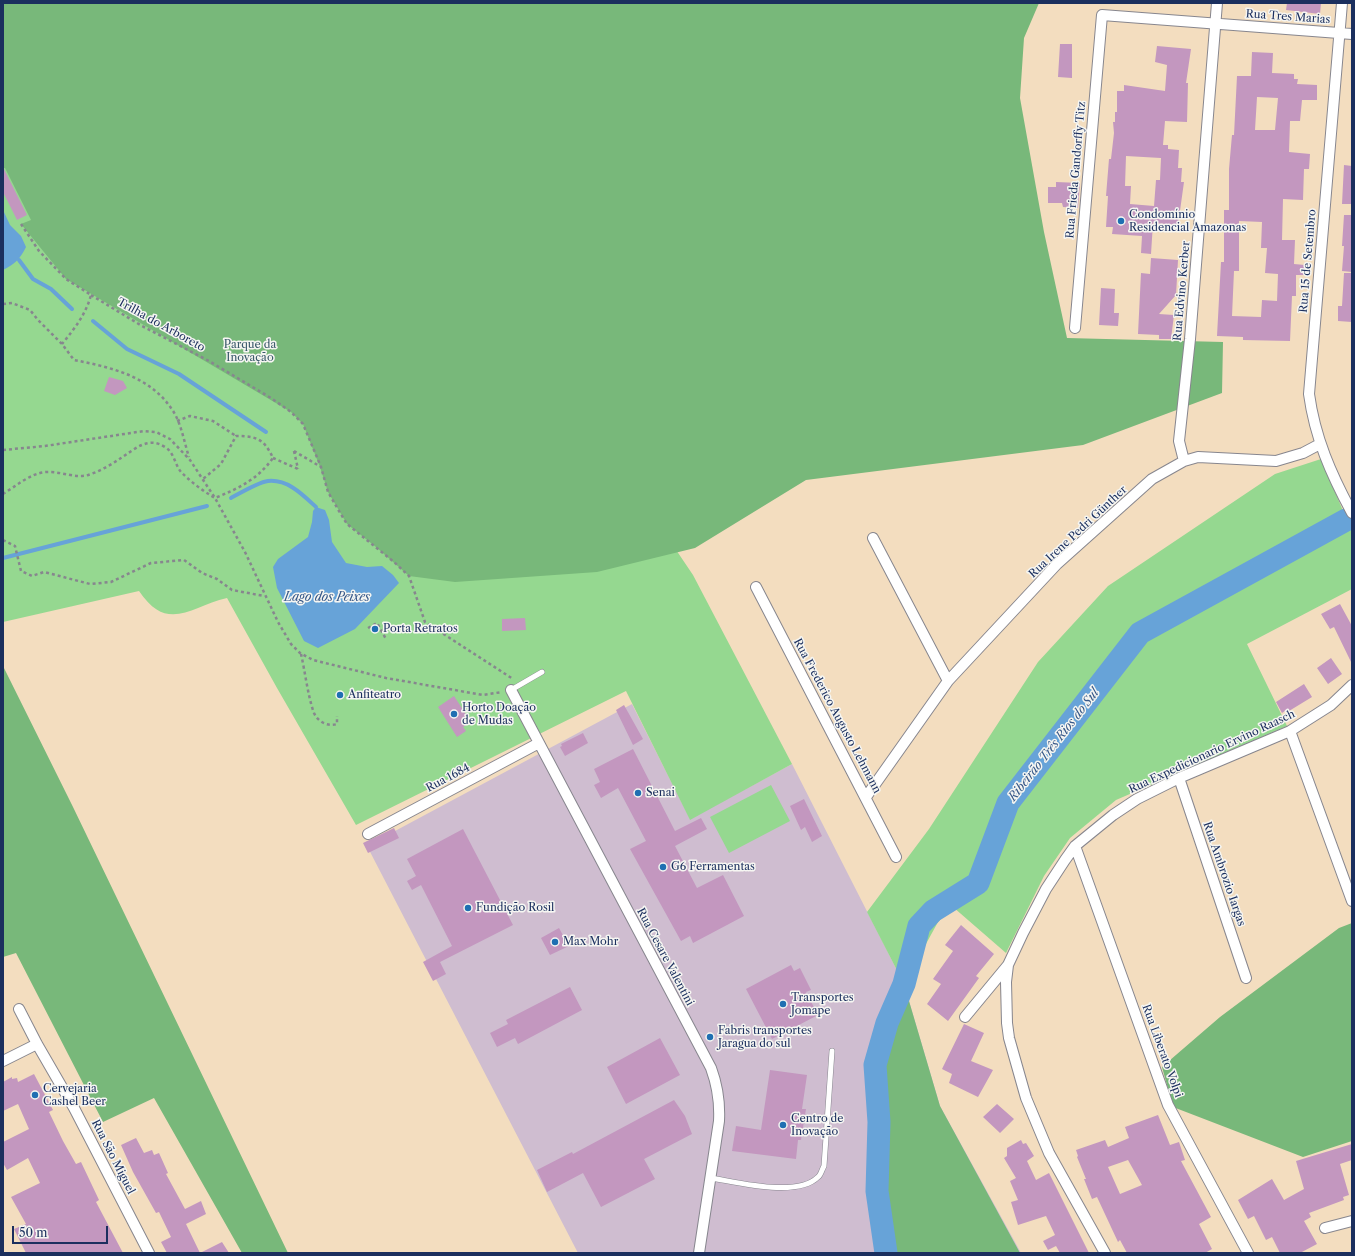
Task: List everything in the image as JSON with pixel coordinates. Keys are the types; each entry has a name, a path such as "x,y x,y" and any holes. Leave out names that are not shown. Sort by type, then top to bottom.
{"street":[{"name":"Rua Edvino Kerber","path":"1184,461 1179,440 1190,332 1217,3"},
{"name":"Rua 15 de Setembro","path":"1342,3 1309,394 1313,422 1320,444 1352,513"},
{"name":"Rua Tres Marias","path":"1102,14 1352,34"},
{"name":"Rua Frieda Gandorffy Titz","path":"1075,328 1102,14"},
{"name":"Rua Irene Pedri Günther","path":"866,797 948,681 1057,564 1152,479 1184,461 1198,457 1276,461 1304,453 1320,444"},
{"path":"874,538 948,681"},
{"name":"Rua Frederico Augusto Lehmann","path":"756,587 896,857"},
{"name":"Rua Expedicionario Ervino Raasch","path":"1105,1253 1048,1153 1026,1098 1009,1038 1006,982 1008,965 1046,889 1075,846 1113,815 1137,799 1179,778 1290,731 1331,705 1352,685"},
{"name":"Rua Cesare Valentini","path":"514,688 539,743 713,1074 720,1103 711,1178 699,1253"},
{"path":"1290,731 1352,901"},
{"name":"Rua 1684","path":"368,834 539,743"},
{"name":"Rua Ambrozio Iargas","path":"1179,778 1246,978"},
{"name":"Rua Liberato Volpi","path":"1075,846 1168,1105 1248,1253"},
{"path":"965,1017 1008,965"},
{"name":"Rua São Miguel","path":"19,1009 37,1044 74,1108 149,1253"},
{"path":"3,1061 37,1044"},
{"path":"1325,1228 1352,1221"}],"lane":[{"path":"514,688 542,672"},
{"path":"711,1178 778,1188 798,1188 819,1177 824,1166 832,1051"}],"path":[{"name":"Trilha do Arboreto","path":"21,224 39,250 66,279 142,326 209,361 271,398 291,412 303,424 328,492 347,524 409,576 425,622 511,676 514,688"},
{"path":"62,344 78,324 88,307 91,295"},
{"path":"3,304 12,303 30,310 62,344 74,360 103,366 133,377 154,388 172,408 178,421 190,460"},
{"path":"178,421 190,416 213,421 236,436 252,436 266,444 273,458 298,469 294,450 320,467"},
{"path":"3,450 144,431 156,432 170,439 190,460 203,479 245,552 264,596 291,644 300,653 313,660 386,678 483,695 514,688"},
{"path":"203,479 221,464 236,436"},
{"path":"3,494 35,475 45,472 82,477 92,474 121,458 136,446 149,443 166,447 180,471 202,490 215,498"},
{"path":"215,498 240,488 263,472 273,458"},
{"path":"3,540 15,546 21,571 32,576 44,572 90,584 111,582 151,563 184,560 202,573 217,579 232,590 264,596"},
{"path":"368,628 377,623 386,639"},
{"path":"300,653 314,714 324,724 332,726 337,724 338,716"}],"shaded area":[{"path":"632,704 690,819 792,764 904,984 940,1106 1021,1253 578,1253 367,846"}],"green space":[{"name":"Parque da Inovação","path":"3,3 635,489 693,575 792,764 690,820 626,691 356,825 227,598 191,611 180,614 170,614 160,611 150,604 139,591 3,622"},
{"path":"3,3 1039,3 1024,38 1020,98 1044,232 1067,338 1223,342 1222,393 1083,445 806,480 695,548 597,572 455,582 409,576 347,524 328,492 303,424 291,412 66,279 21,224 31,220 5,168 3,168"},
{"path":"1321,459 1352,532 1352,589 1247,644 1287,726 1116,800 1070,838 1044,876 1006,953 953,907 938,922 904,984 867,912 929,829 1038,662 1108,586 1275,474"},
{"path":"3,666 73,807 288,1253 242,1253 154,1098 103,1122 16,953 3,957"},
{"path":"771,785 790,821 729,853 710,817"},
{"path":"1352,923 1352,1141 1303,1157 1173,1107 1162,1067 1220,1017 1339,928"},
{"path":"904,984 940,1106 1020,1253 886,1253 877,1191 879,1122 875,1065 887,1023"}],"water":[{"path":"3,210 10,225 21,236 26,247 17,261 3,270"},
{"name":"Lago dos Peixes","path":"316,507 325,510 329,520 332,542 346,563 367,567 382,566 393,575 399,583 355,629 318,648 304,641 277,588 273,567 278,559 308,537 313,511"}],"building":[{"path":"1287,3 1321,3 1320,14 1286,10"},
{"path":"1060,44 1072,44 1072,78 1058,77"},
{"path":"1157,46 1191,49 1186,83 1188,83 1187,122 1165,121 1163,145 1168,145 1168,149 1179,150 1178,168 1182,168 1181,182 1184,182 1178,225 1153,223 1151,254 1141,253 1142,236 1112,234 1113,227 1106,227 1108,196 1106,196 1109,159 1111,159 1114,133 1113,122 1115,122 1115,112 1117,112 1117,91 1124,91 1124,85 1165,91 1167,65 1155,62","holes":["1126,156 1161,158 1160,180 1156,180 1154,206 1130,204 1131,186 1125,186"]},
{"path":"1252,52 1273,53 1272,73 1294,74 1294,79 1298,79 1297,84 1317,85 1317,100 1302,100 1300,121 1290,121 1289,152 1310,154 1309,169 1304,169 1303,200 1283,199 1282,240 1295,240 1294,264 1305,265 1304,275 1296,275 1296,296 1292,296 1290,341 1243,340 1243,337 1217,336 1221,262 1224,262 1224,210 1229,210 1229,169 1232,135 1234,135 1237,76 1251,76","holes":["1257,97 1278,98 1275,130 1255,130","1239,221 1262,222 1261,248 1267,248 1265,273 1278,274 1277,301 1262,300 1261,317 1232,316 1234,271 1239,271"]},
{"path":"1344,165 1352,166 1352,204 1342,204"},
{"path":"3,167 27,215 17,220 3,192"},
{"path":"1056,182 1080,183 1078,208 1063,207 1062,203 1048,203 1048,187 1056,187"},
{"path":"1344,215 1352,215 1352,272 1342,271"},
{"path":"1151,258 1178,260 1176,295 1159,314 1174,315 1171,339 1159,339 1159,335 1138,334 1141,273 1150,274"},
{"path":"1344,273 1352,273 1352,322 1338,321 1338,306 1342,306"},
{"path":"1101,288 1115,289 1114,313 1119,313 1118,326 1099,325"},
{"path":"109,377 123,381 127,388 115,395 104,391"},
{"path":"1340,604 1352,626 1352,664 1334,627 1330,629 1321,614"},
{"path":"525,618 526,630 502,631 502,619"},
{"path":"1331,658 1342,674 1328,684 1317,668"},
{"path":"1304,684 1312,697 1289,711 1288,709 1282,713 1276,702"},
{"name":"Horto Doação de Mudas","path":"454,696 471,722 463,727 466,731 457,737 438,707"},
{"path":"624,705 643,739 633,745 616,710"},
{"path":"583,733 588,743 565,756 560,747 562,746 561,744"},
{"path":"633,749 675,831 701,818 707,829 675,846 697,888 723,875 744,916 693,943 690,936 681,941 630,849 646,841 618,788 601,798 594,785 600,782 594,769"},
{"path":"804,799 822,836 812,842 805,827 801,830 790,806"},
{"path":"394,828 399,838 368,853 363,843"},
{"name":"Fundição Rosil","path":"463,829 513,925 440,962 446,974 433,981 423,962 452,946 421,885 412,890 407,881 416,876 407,859"},
{"path":"961,925 994,954 976,976 979,978 948,1021 927,1004 941,984 933,979 953,951 945,945"},
{"name":"Max Mohr","path":"559,928 569,946 550,955 541,938"},
{"name":"Transportes Jomape","path":"791,965 794,971 800,968 811,990 806,992 818,1015 772,1039 746,989"},
{"path":"570,987 582,1010 518,1044 515,1038 497,1047 490,1033 508,1024 506,1020"},
{"path":"964,1024 984,1033 971,1061 993,1070 978,1097 949,1083 952,1074 942,1069"},
{"path":"660,1038 680,1075 626,1104 607,1067"},
{"name":"Centro de Inovação","path":"770,1070 807,1075 802,1109 806,1109 801,1140 798,1140 796,1159 732,1151 736,1126 761,1130"},
{"path":"34,1074 53,1110 49,1112 63,1141 76,1164 81,1162 99,1200 96,1202 123,1253 26,1253 14,1229 26,1224 11,1197 40,1183 28,1158 7,1170 3,1163 3,1142 29,1129 18,1104 3,1111 3,1082 12,1077 12,1079 17,1078 18,1082"},
{"path":"674,1100 685,1116 692,1134 644,1159 655,1179 601,1207 583,1173 547,1192 537,1170 572,1152 573,1154"},
{"path":"997,1104 1014,1119 1000,1133 983,1117"},
{"path":"1158,1115 1170,1145 1179,1142 1185,1160 1181,1161 1211,1217 1199,1224 1212,1249 1205,1253 1127,1253 1120,1240 1118,1242 1097,1197 1092,1199 1084,1179 1086,1179 1077,1157 1076,1150 1105,1140 1108,1147 1129,1138 1125,1127","holes":["1128,1160 1142,1185 1120,1194 1108,1167"]},
{"path":"136,1138 144,1153 152,1150 154,1155 159,1153 168,1173 166,1174 185,1209 201,1201 206,1214 186,1224 200,1253 167,1253 161,1242 171,1237 159,1212 156,1213 133,1172 121,1145"},
{"path":"1021,1140 1023,1144 1026,1143 1034,1156 1027,1161 1036,1180 1049,1173 1089,1253 1060,1253 1056,1246 1048,1250 1043,1241 1055,1235 1046,1216 1018,1225 1011,1202 1018,1200 1010,1181 1016,1178 1004,1158 1007,1156 1007,1148"},
{"path":"1352,1144 1352,1160 1340,1164 1349,1195 1343,1197 1344,1200 1309,1213 1311,1217 1304,1221 1317,1244 1300,1253 1280,1253 1272,1237 1266,1240 1254,1216 1248,1219 1238,1200 1272,1179 1284,1200 1304,1189 1296,1161"},
{"path":"222,1242 229,1253 200,1253"}],"waterway":[{"path":"19,260 33,279 51,289 72,309"},
{"path":"93,321 127,349 179,374 266,432"},
{"path":"231,498 260,483 275,481 289,485 316,507"},
{"path":"3,558 207,506"},
{"name":"Ribeirão Três Rios do Sul","path":"886,1253 877,1191 879,1122 875,1065 887,1023 904,984 919,926 933,911 978,883 1008,803 1140,633 1346,520"}],"place":[{"name":"Condomínio Residencial Amazonas","path":"1121,221"},
{"name":"Porta Retratos","path":"375,629"},
{"name":"Anfiteatro","path":"340,695"},
{"name":"Horto Doação de Mudas","path":"454,714"},
{"name":"Senai","path":"638,793"},
{"name":"G6 Ferramentas","path":"663,867"},
{"name":"Fundição Rosil","path":"468,908"},
{"name":"Max Mohr","path":"555,942"},
{"name":"Transportes Jomape","path":"783,1004"},
{"name":"Fabris transportes Jaragua do sul","path":"710,1037"},
{"name":"Cervejaria Cashel Beer","path":"35,1095"},
{"name":"Centro de Inovação","path":"783,1125"}]}
